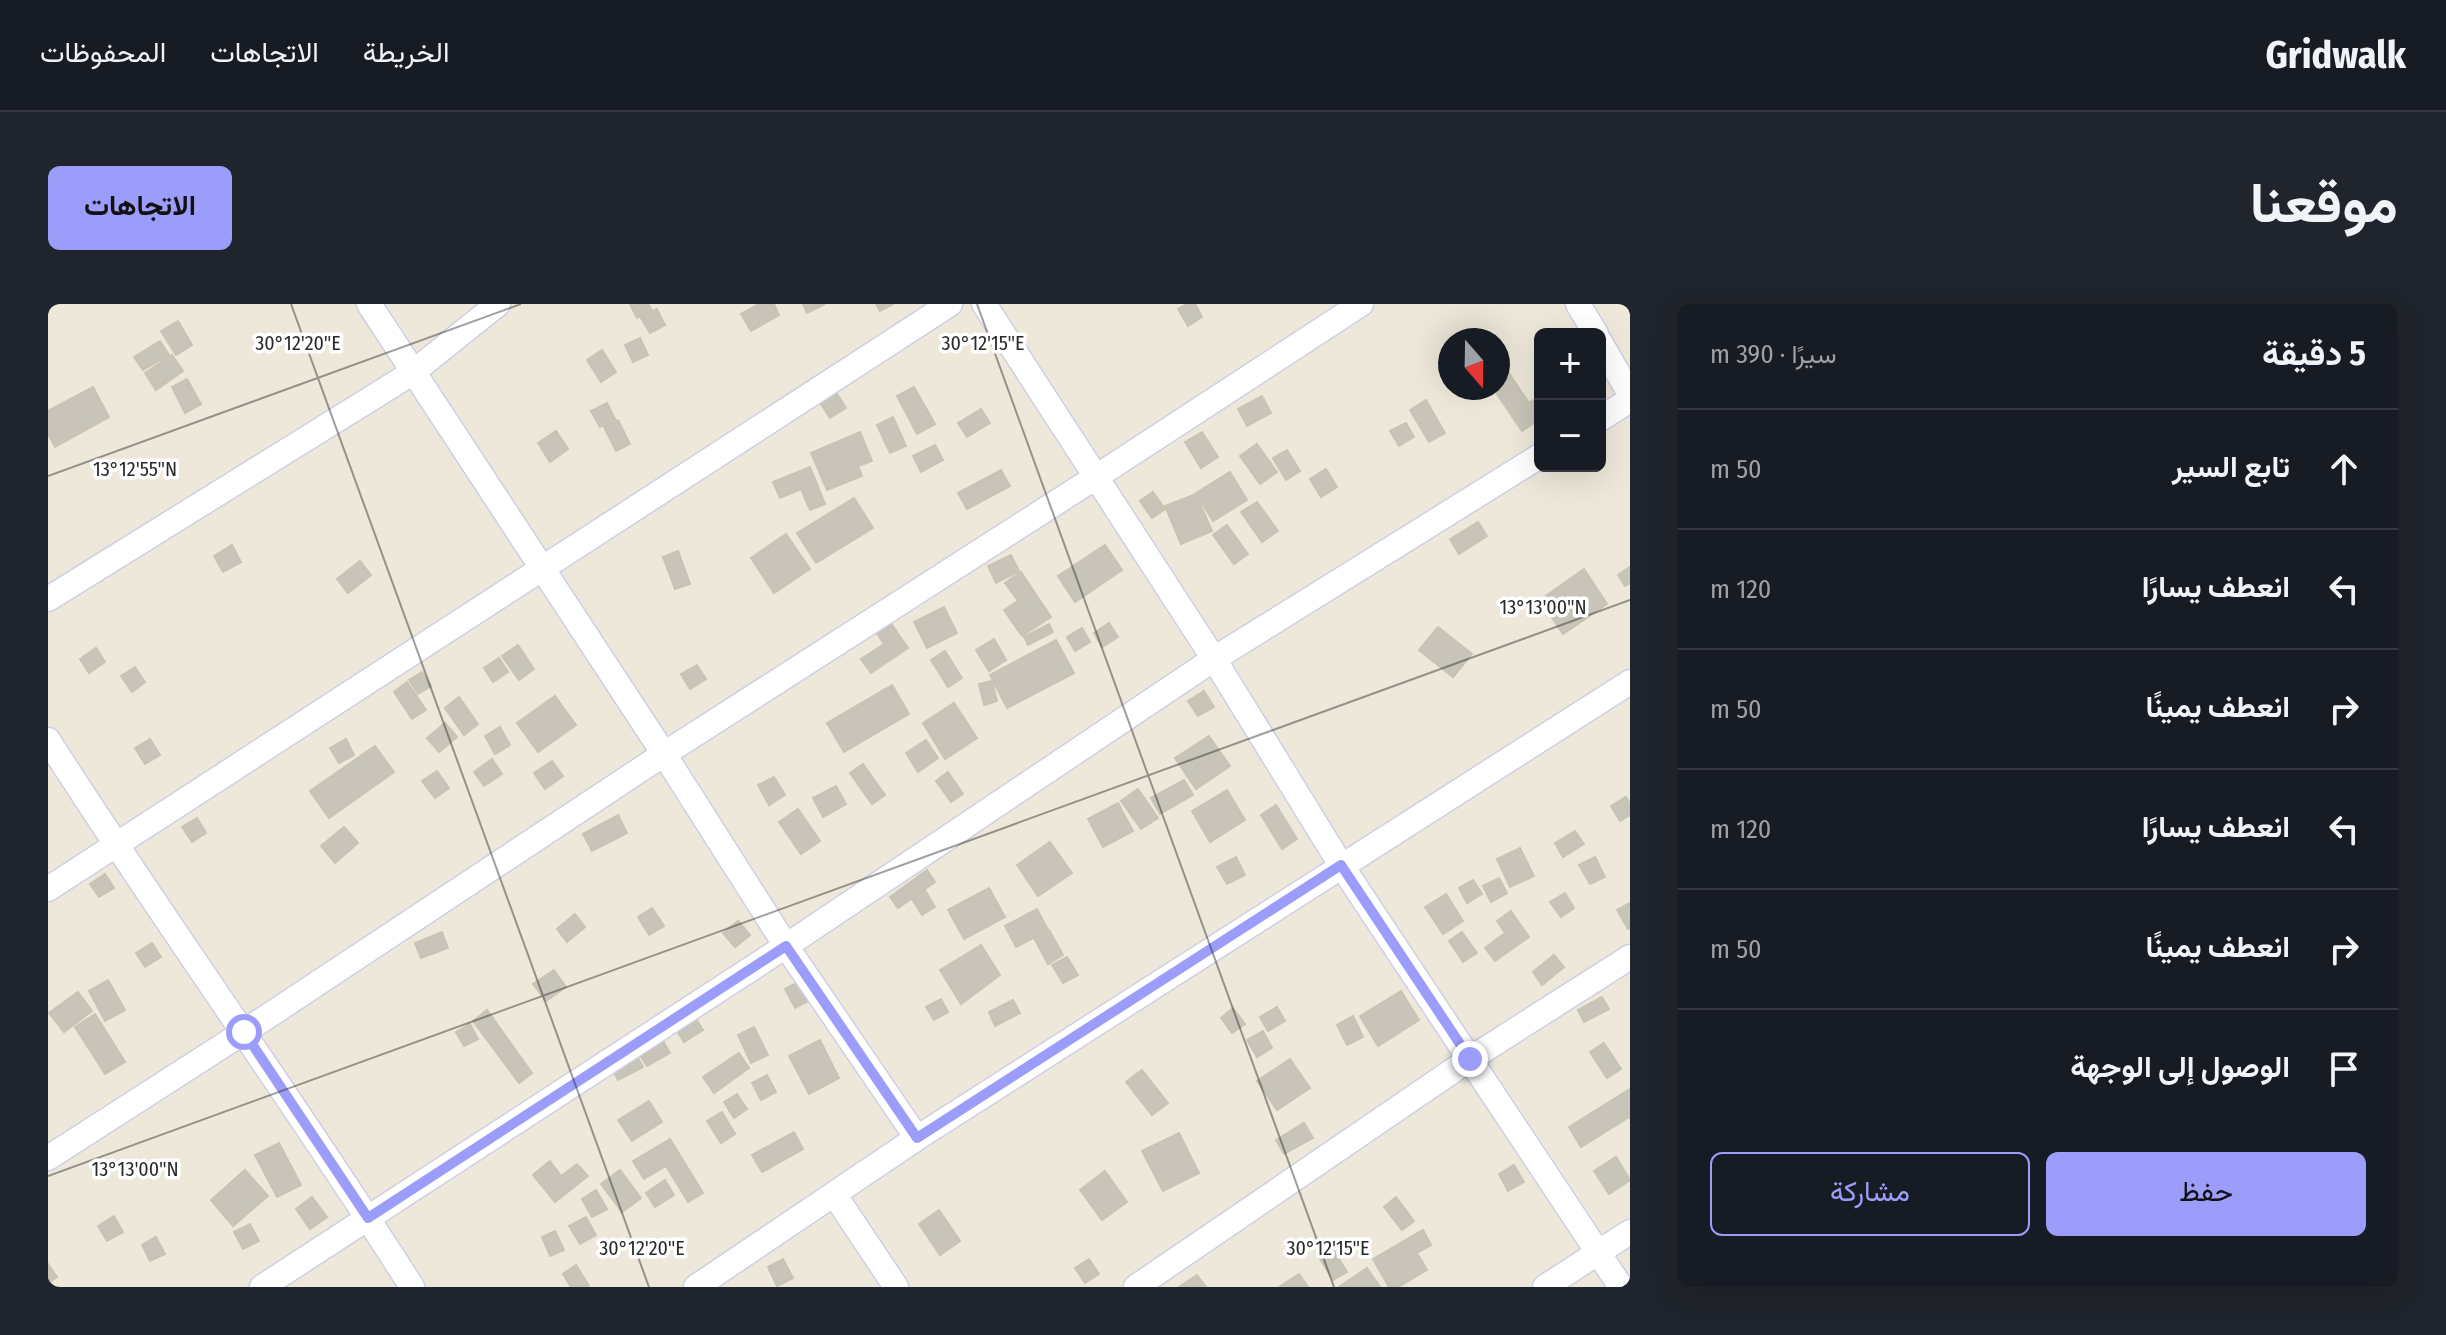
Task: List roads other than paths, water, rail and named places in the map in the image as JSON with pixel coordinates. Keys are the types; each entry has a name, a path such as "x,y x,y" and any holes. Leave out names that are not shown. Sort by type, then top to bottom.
{"street":[{"path":"369,304 786,946 917,1138"},
{"path":"48,599 412,373 498,304"},
{"path":"48,889 950,304"},
{"path":"984,304 1214,659 1341,865 1621,1287"},
{"path":"48,1158 664,754 1361,304"},
{"path":"1578,304 1592,328"},
{"path":"1606,352 1630,394"},
{"path":"1606,415 1630,400"},
{"path":"262,1287 786,946 1214,659 1534,460"},
{"path":"696,1287 917,1138 1630,682"},
{"path":"48,740 115,846 244,1032 412,1287"},
{"path":"1136,1287 1470,1059 1630,957"},
{"path":"834,1194 896,1287"},
{"path":"1545,1287 1630,1232"}]}
